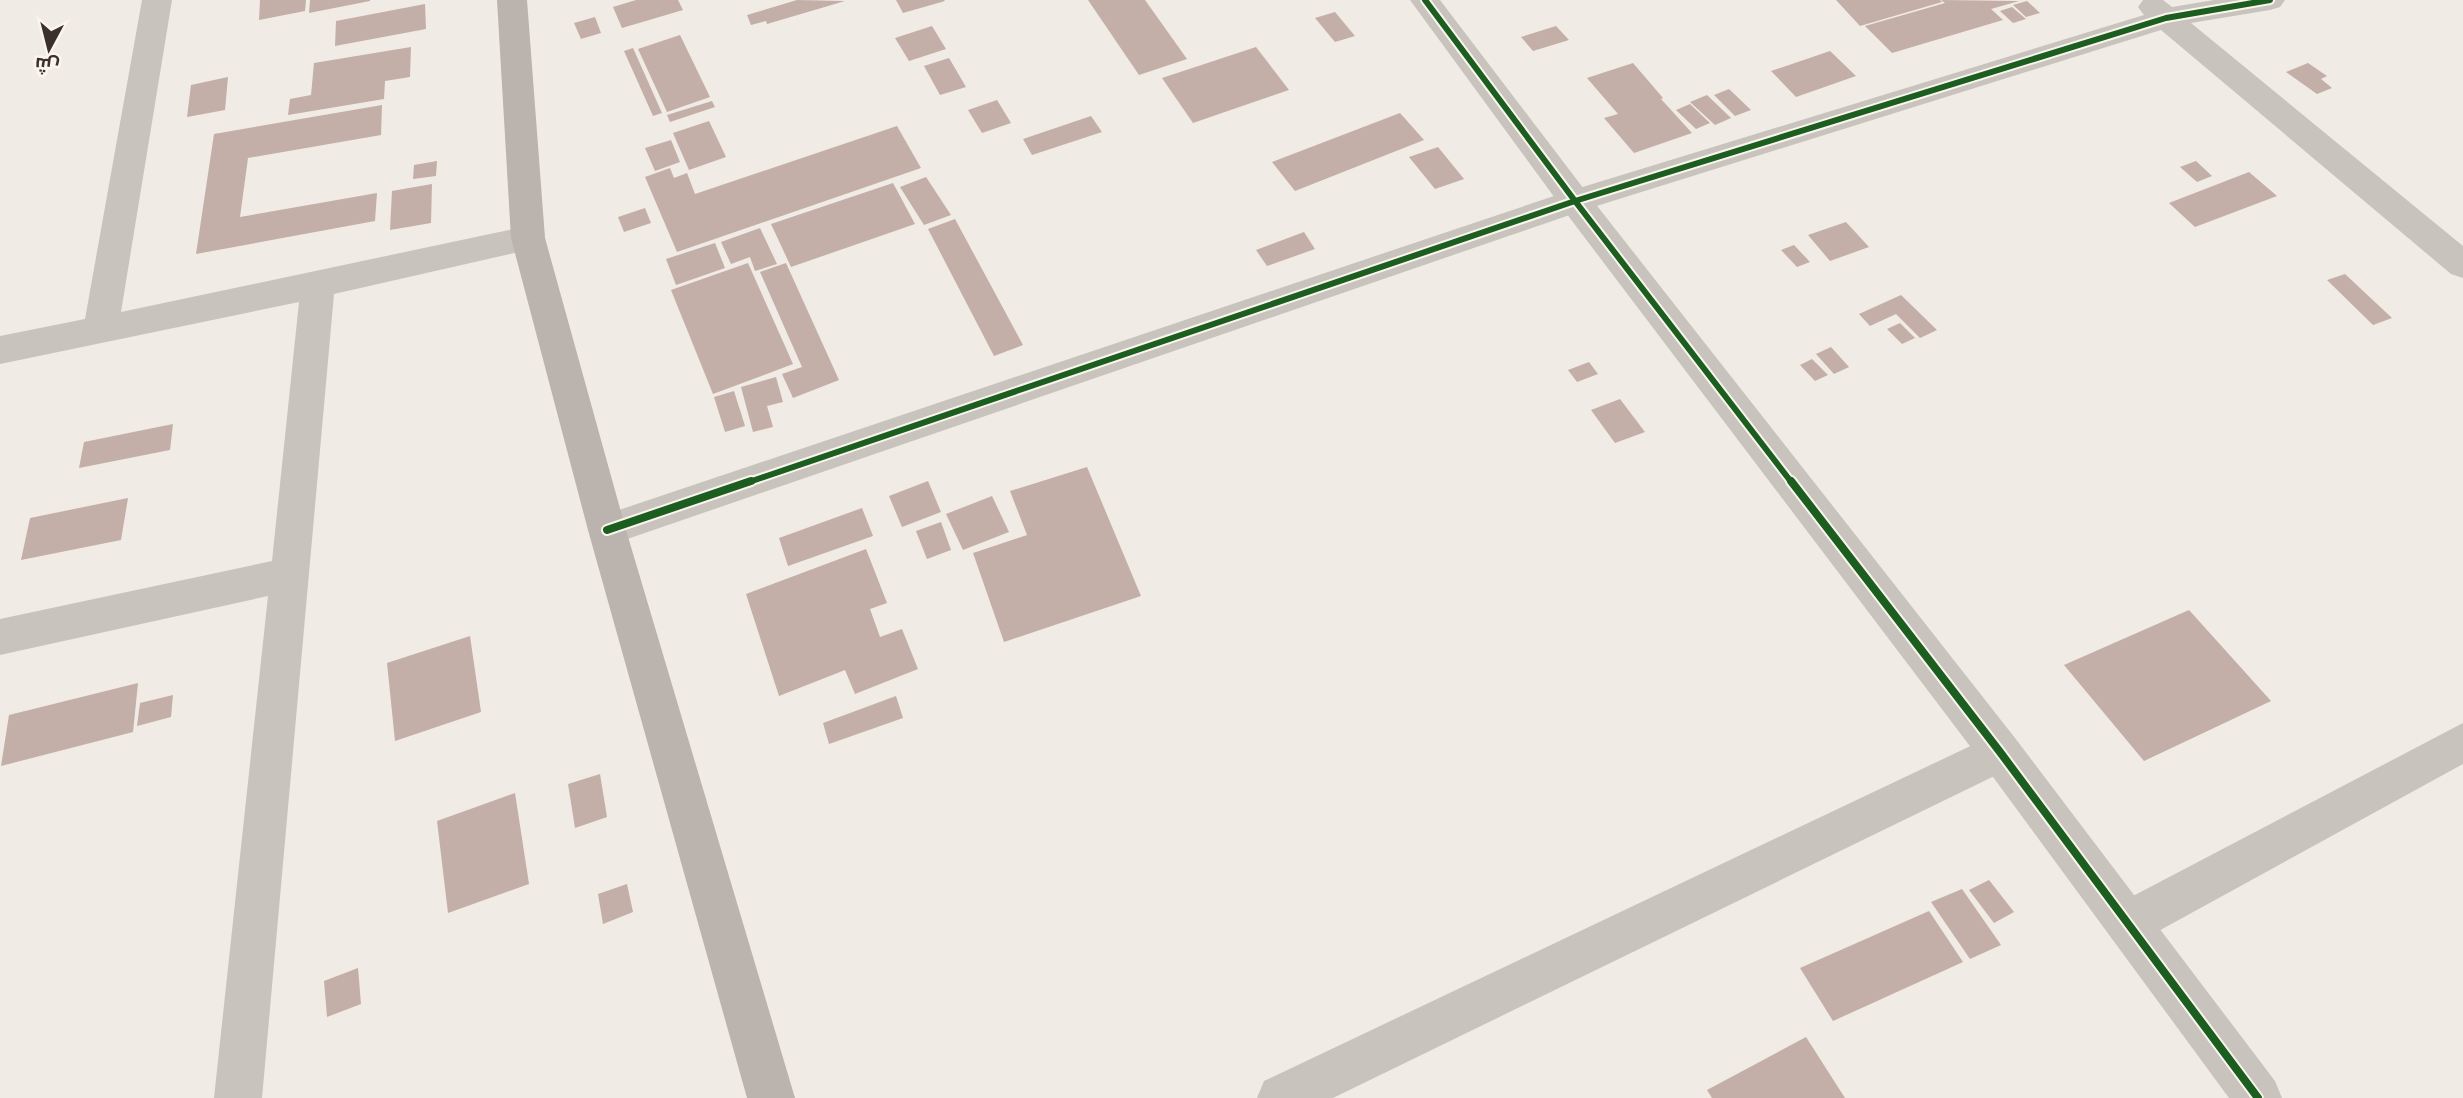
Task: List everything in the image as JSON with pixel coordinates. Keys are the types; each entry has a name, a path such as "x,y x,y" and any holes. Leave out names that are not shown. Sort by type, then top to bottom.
{"main road":[{"path":"512,0 528,239 607,530 771,1098"}],"street":[{"path":"101,328 157,0"},
{"path":"1425,0 1575,201 2000,752 2258,1098"},
{"path":"607,530 1575,201 2156,9 2270,0"},
{"path":"2156,9 2463,265"},
{"path":"0,349 318,285 528,239"},
{"path":"237,1098 318,285"},
{"path":"0,637 289,574"},
{"path":"2128,923 2463,742"},
{"path":"1281,1098 2000,752"}],"building":[{"path":"260,0 306,0 305,11 259,20"},
{"path":"310,0 370,0 370,1 309,13"},
{"path":"636,0 678,0 683,10 622,28 613,7"},
{"path":"797,0 845,1 767,24 766,21 751,25 747,15"},
{"path":"896,0 944,0 945,1 903,13"},
{"path":"1088,0 1145,0 1187,59 1139,75"},
{"path":"1836,0 1940,0 1942,2 1860,26"},
{"path":"1941,0 2019,1 1991,9 2003,20 1892,53 1865,26 1945,3"},
{"path":"2027,1 2040,13 2026,17 2013,5"},
{"path":"425,4 426,29 335,46 336,21"},
{"path":"2012,7 2026,19 2013,23 2000,11"},
{"path":"1335,12 1355,36 1335,42 1315,18"},
{"path":"595,17 601,33 581,39 574,23"},
{"path":"932,26 946,49 909,61 895,38"},
{"path":"1556,26 1569,40 1533,51 1521,37"},
{"path":"680,35 710,97 667,112 638,49"},
{"path":"411,47 410,77 385,81 384,99 288,115 290,99 311,95 314,63"},
{"path":"1256,47 1289,90 1193,123 1162,78"},
{"path":"633,48 662,113 653,116 624,51"},
{"path":"1830,51 1856,76 1796,97 1771,71"},
{"path":"949,58 966,87 940,95 924,66"},
{"path":"1633,63 1692,133 1634,153 1604,118 1618,114 1587,78"},
{"path":"2308,63 2327,76 2321,79 2332,88 2317,94 2286,72"},
{"path":"228,77 225,110 187,117 191,85"},
{"path":"1729,89 1751,110 1735,116 1714,95"},
{"path":"1707,95 1731,118 1715,125 1690,102"},
{"path":"997,100 1011,123 982,133 968,110"},
{"path":"712,101 715,107 670,122 667,115"},
{"path":"1690,104 1710,123 1696,129 1676,110"},
{"path":"382,105 381,135 248,158 240,217 377,193 375,221 196,254 214,134"},
{"path":"1400,113 1424,140 1295,191 1272,162"},
{"path":"1091,116 1102,132 1032,155 1023,139"},
{"path":"709,121 726,157 689,170 673,133"},
{"path":"897,126 921,168 677,252 645,177 670,168 674,178 687,173 695,194"},
{"path":"671,140 680,162 655,171 645,148"},
{"path":"1438,147 1464,179 1435,189 1409,157"},
{"path":"437,161 436,176 413,179 414,165"},
{"path":"2196,161 2212,176 2197,182 2180,167"},
{"path":"2249,172 2277,196 2195,227 2169,203"},
{"path":"926,177 951,215 924,225 900,187"},
{"path":"893,183 915,224 791,267 771,224"},
{"path":"432,184 431,223 390,230 392,191"},
{"path":"645,208 651,223 624,232 618,217"},
{"path":"955,219 1023,345 994,356 928,229"},
{"path":"1846,222 1869,247 1830,261 1808,235"},
{"path":"760,228 777,264 755,271 750,257 731,264 721,242"},
{"path":"1304,232 1315,249 1267,266 1256,250"},
{"path":"715,243 725,268 676,285 666,259"},
{"path":"1794,245 1810,262 1797,267 1781,250"},
{"path":"748,263 793,364 713,394 671,290"},
{"path":"786,263 839,380 793,398 782,374 802,367 760,272"},
{"path":"2345,274 2392,318 2373,325 2327,280"},
{"path":"1901,295 1937,330 1920,338 1896,314 1870,326 1859,314"},
{"path":"1900,323 1915,338 1902,344 1887,329"},
{"path":"1831,347 1849,367 1834,374 1816,354"},
{"path":"1812,359 1828,375 1815,381 1800,365"},
{"path":"1589,362 1598,374 1577,382 1568,370"},
{"path":"776,377 783,402 767,406 773,427 753,432 741,387"},
{"path":"734,391 745,426 725,432 714,397"},
{"path":"1620,399 1645,432 1615,443 1591,410"},
{"path":"173,424 170,450 79,468 84,442"},
{"path":"1087,467 1141,596 1004,642 973,553 1027,535 1010,491"},
{"path":"928,481 941,512 902,527 889,496"},
{"path":"992,496 1009,532 963,550 946,514"},
{"path":"128,498 121,540 21,560 30,518"},
{"path":"862,508 873,536 788,566 779,538"},
{"path":"941,522 951,550 927,559 916,531"},
{"path":"866,549 887,603 870,609 880,637 902,629 918,669 855,694 845,670 779,696 746,594"},
{"path":"2189,610 2271,701 2144,761 2064,665"},
{"path":"470,636 481,712 395,741 387,663"},
{"path":"138,683 133,732 1,766 9,715"},
{"path":"173,695 171,717 137,726 140,703"},
{"path":"896,696 903,718 829,744 823,723"},
{"path":"600,774 607,817 575,828 568,784"},
{"path":"515,793 529,884 448,913 437,821"},
{"path":"1989,880 2014,912 1994,923 1969,890"},
{"path":"627,884 633,912 603,924 598,894"},
{"path":"1962,889 2001,945 1970,959 1931,902"},
{"path":"1929,911 1963,962 1833,1021 1800,968"},
{"path":"358,968 361,1004 327,1017 324,981"},
{"path":"1806,1037 1845,1098 1712,1098 1707,1090"}],"cycle path":[{"path":"1425,0 1575,201 2000,752 2258,1098"},
{"path":"607,530 1575,201 2166,18 2270,0"}]}
